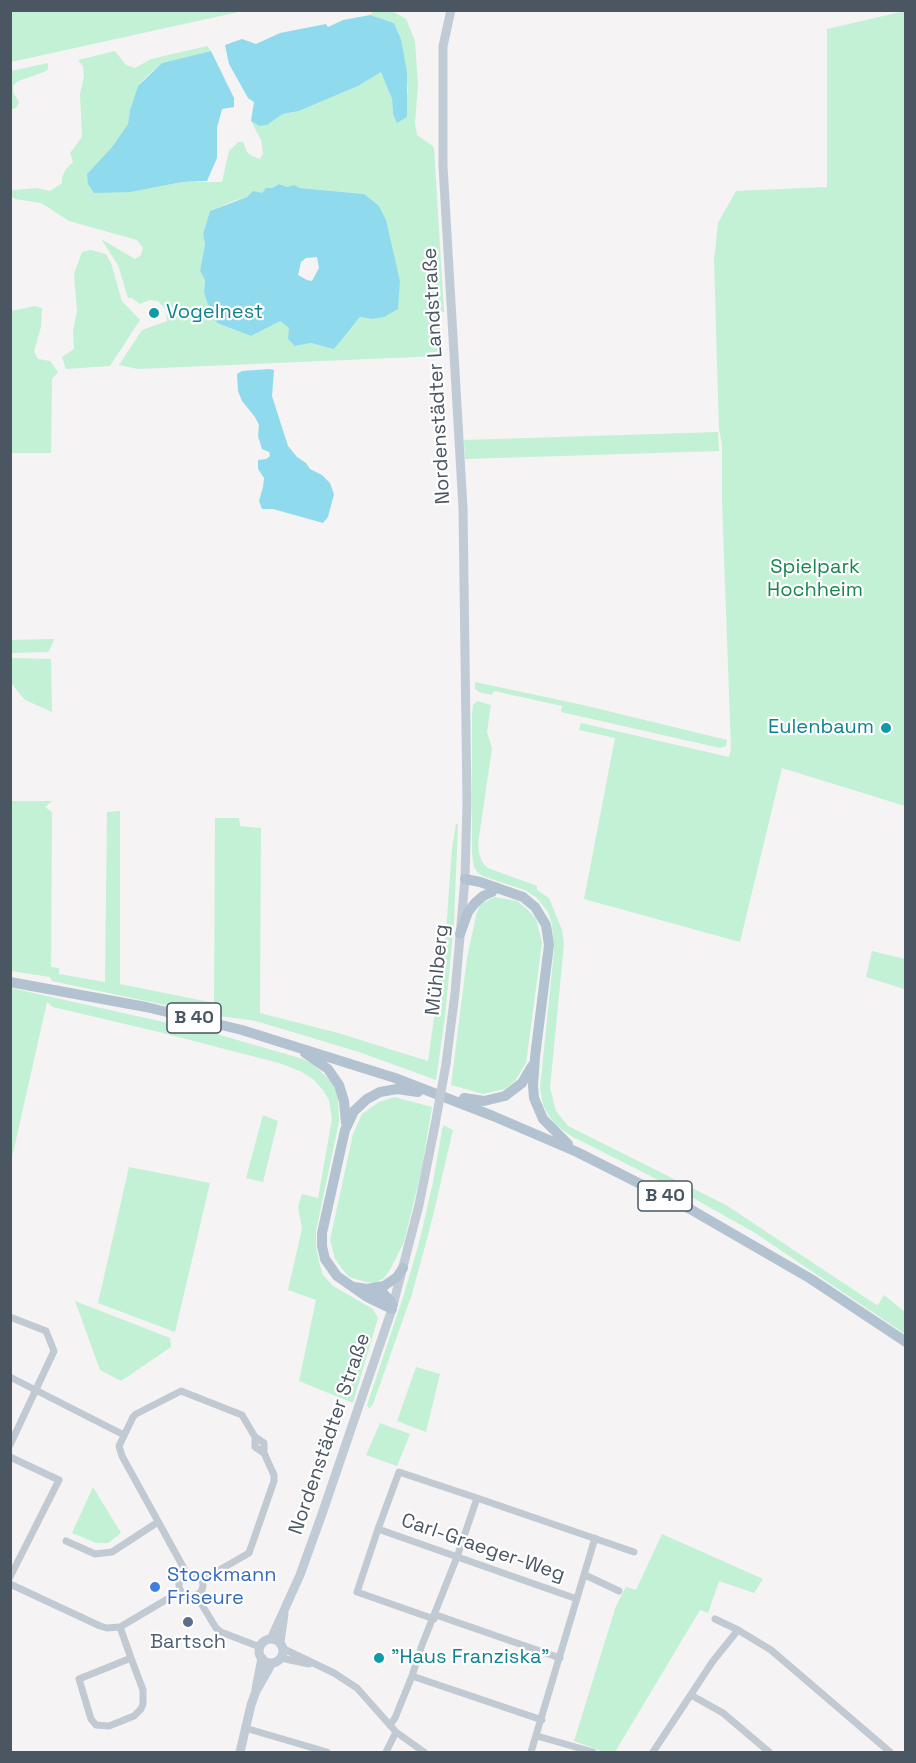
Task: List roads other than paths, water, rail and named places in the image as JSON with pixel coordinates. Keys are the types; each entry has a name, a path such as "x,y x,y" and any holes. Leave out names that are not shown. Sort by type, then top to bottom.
{"main road":[{"name":"Nordenstädter Landstraße","path":"451,10 443,46 443,166 463,508 465,879"},
{"path":"465,879 471,887 479,891 508,891"},
{"path":"465,879 523,897 535,907 543,919 548,932 549,945 533,1086 538,1109 550,1128 577,1152"},
{"name":"Mühlberg","path":"435,1125 446,1064 465,879"},
{"path":"460,934 463,922 475,903 492,892"},
{"name":"B 40","path":"10,982 146,1007 289,1044 448,1098 577,1152 690,1209 751,1244 906,1342"},
{"path":"289,1044 321,1063 334,1077 344,1101 345,1130"},
{"path":"430,1091 477,1101 498,1099 512,1092 522,1083 535,1058"},
{"path":"392,1306 377,1302 350,1286 328,1265 323,1253 321,1239 345,1130 358,1106 380,1092 397,1089 448,1098"},
{"name":"Nordenstädter Straße","path":"256,1691 278,1650 285,1608 322,1514 392,1306 435,1125"},
{"path":"367,1289 379,1288 388,1284 397,1277 402,1268"},
{"path":"350,1286 384,1294 392,1306"},
{"name":"Nordenstädter Straße","path":"240,1752 256,1691 262,1658 260,1647 263,1642 278,1650"},
{"path":"262,1658 278,1650"}],"street":[{"path":"10,1317 43,1329 49,1334 54,1351 10,1445"},
{"path":"10,1377 124,1435"},
{"path":"187,1574 122,1456 119,1446 136,1414 181,1391 238,1412 245,1419 255,1437 264,1443 264,1453 274,1475 274,1481 249,1553 202,1580"},
{"path":"10,1457 59,1480 10,1577"},
{"path":"560,1658 357,1592 399,1472 634,1552"},
{"path":"390,1725 435,1617 477,1498"},
{"path":"66,1541 95,1554 112,1552 158,1522"},
{"name":"Carl-Graeger-Weg","path":"378,1529 578,1599"},
{"path":"531,1752 595,1538"},
{"path":"194,1573 202,1580 201,1591 196,1595 186,1595 181,1591 180,1583 187,1574 194,1573"},
{"path":"585,1575 619,1591"},
{"path":"10,1584 100,1626 120,1628 181,1591"},
{"path":"196,1595 216,1628 260,1647"},
{"path":"715,1619 771,1650 890,1752"},
{"path":"120,1628 131,1658 142,1690 143,1704 134,1716 109,1726 96,1725 91,1719 79,1679 131,1658"},
{"path":"653,1752 713,1660 738,1630"},
{"path":"278,1650 334,1673 357,1688 396,1732 424,1752"},
{"path":"412,1676 542,1720"},
{"path":"691,1695 723,1713 769,1752"},
{"path":"245,1728 327,1752"},
{"path":"386,1752 396,1732"},
{"path":"537,1736 593,1752"}],"water":[{"path":"370,15 394,23 401,39 407,72 407,117 397,123 393,114 392,99 381,72 358,86 299,111 283,114 267,125 259,126 251,121 254,102 248,98 229,64 225,45 242,39 256,44 280,33 326,24 328,27 343,20"},
{"path":"211,51 234,98 234,107 222,109 217,128 217,158 207,181 182,182 131,192 94,193 88,184 87,174 112,147 128,124 138,86 162,63"},
{"path":"279,184 287,187 294,185 300,188 364,194 379,206 386,220 400,281 398,309 384,317 372,319 360,317 334,349 311,343 295,346 288,339 289,328 280,321 251,336 217,323 210,311 204,292 205,280 200,271 205,244 203,234 210,211 247,197 253,191 262,193 266,188","holes":["317,257 319,268 312,281 298,275 301,262 306,258"]},
{"path":"274,370 272,396 288,446 310,469 322,475 330,483 334,494 328,517 323,523 273,509 262,509 259,501 264,478 258,469 258,460 270,456 269,452 262,449 258,436 259,425 255,417 242,401 238,391 237,374 242,371"}],"place":[{"name":"Vogelnest","path":"154,313"},
{"name":"Eulenbaum","path":"886,728"},
{"name":"Stockmann Friseure","path":"155,1587"},
{"name":"Bartsch","path":"188,1622"},
{"name":"\"Haus Franziska\"","path":"379,1658"}],"park label":[{"name":"Spielpark Hochheim","path":"815,580"}]}
